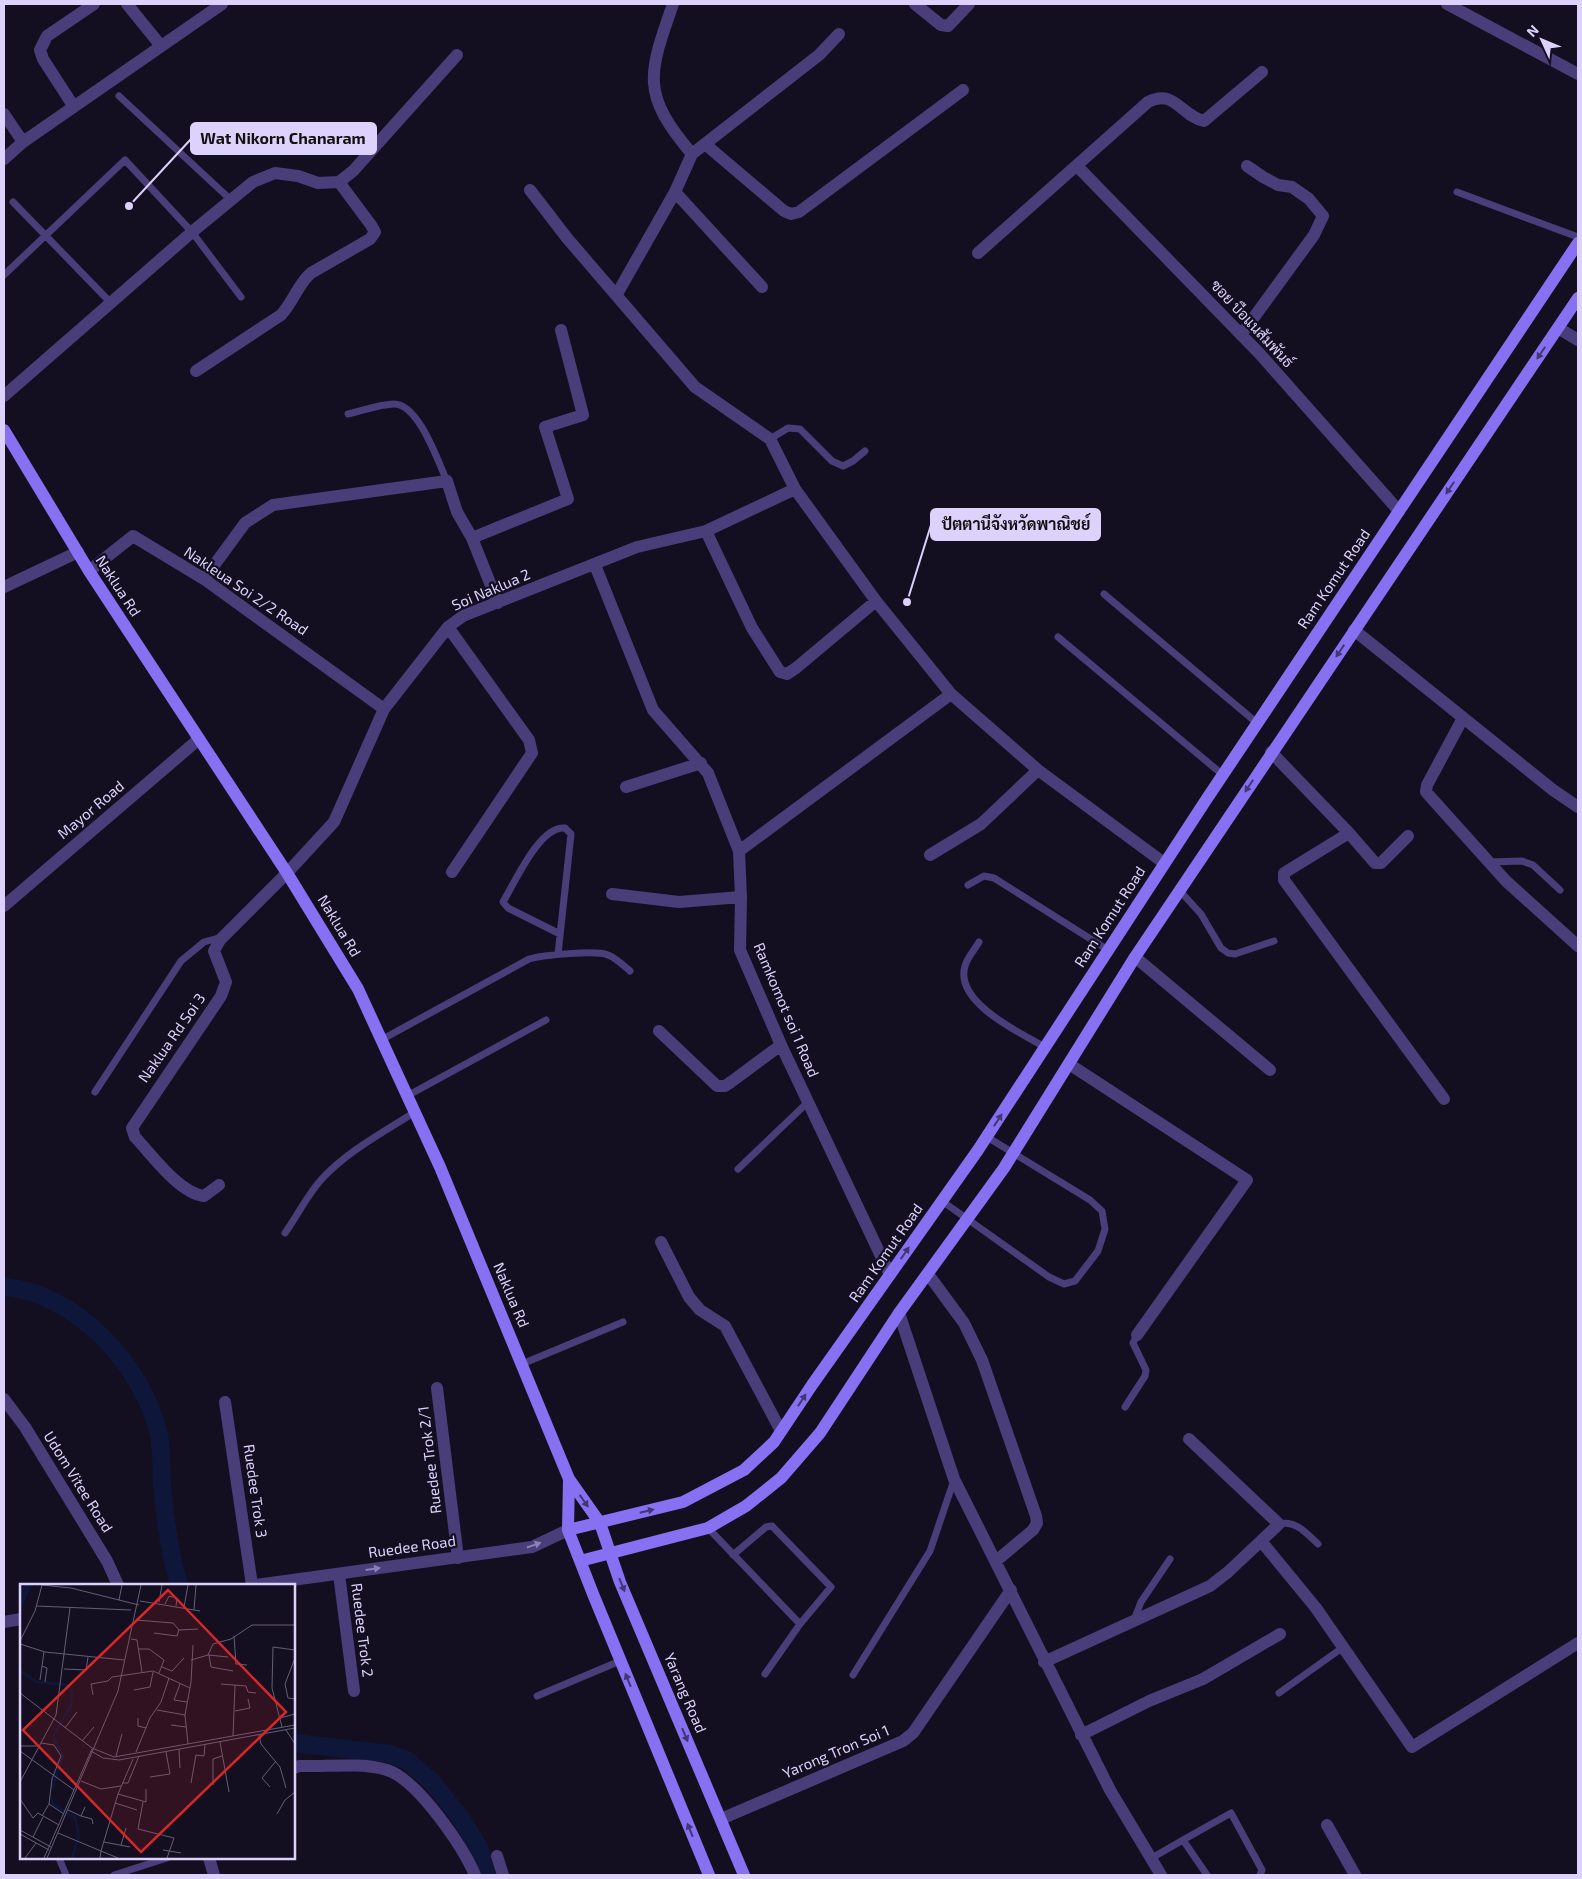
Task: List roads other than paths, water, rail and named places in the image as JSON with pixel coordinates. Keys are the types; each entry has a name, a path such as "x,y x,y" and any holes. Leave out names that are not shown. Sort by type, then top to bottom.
{"main road":[{"name":"Ram Komut Road","path":"568,1530 683,1502 744,1470 774,1442 987,1137 1222,775 1578,243"},
{"path":"580,1561 708,1528 746,1506 781,1478 820,1432 899,1314 1013,1153 1135,957 1578,298"},
{"name":"Naklua Rd","path":"4,430 88,571 287,873 358,989 440,1166 569,1479 600,1523"},
{"name":"Naklua Rd","path":"568,1530 569,1479"},
{"name":"Yarang Road","path":"600,1523 610,1554 744,1875"},
{"path":"568,1530 709,1875"}],"street":[{"path":"74,107 43,59 40,50 47,36 94,4"},
{"path":"127,4 161,46"},
{"path":"4,159 23,142 221,4"},
{"path":"673,4 658,48 653,73 655,97 670,128 692,154"},
{"path":"915,4 941,25 948,26 969,4"},
{"path":"1447,4 1578,74"},
{"path":"617,294 675,192 692,154 819,55 839,34"},
{"path":"4,396 192,232 253,182 275,172 298,176 318,183 339,182 353,171 457,56"},
{"path":"978,253 1148,102 1158,97 1164,97 1183,107 1195,119 1204,121 1262,72"},
{"path":"705,144 784,211 791,214 799,212 963,90"},
{"path":"4,114 23,142"},
{"name":"ซอย บือแนสัมพันธ์","path":"1076,166 1241,335 1399,511"},
{"path":"1241,335 1314,235 1323,216 1309,199 1292,187 1278,185 1247,166"},
{"path":"196,371 280,315 291,304 304,278 370,239 374,232 371,225 339,182"},
{"path":"530,190 567,238 695,387 770,439 795,488 876,601 951,694 1038,770 1164,864"},
{"path":"675,192 762,287"},
{"path":"1558,328 1578,340"},
{"path":"472,538 568,499 546,427 583,415 561,330"},
{"path":"204,580 244,524 273,505 447,481 456,512 472,538 498,603"},
{"name":"Soi Naklua 2","path":"287,873 334,822 384,709 448,627 463,616 637,547 706,531 795,488"},
{"path":"706,531 752,628 780,672 787,674 796,668 876,601"},
{"name":"Nakleua Soi 2/2 Road","path":"88,571 133,536 204,580 384,709"},
{"path":"4,587 78,552"},
{"name":"Ramkomot soi 1 Road","path":"595,565 653,710 702,763 708,773 739,850 741,897 740,950 781,1044 890,1275"},
{"path":"448,627 529,740 532,753 452,872"},
{"path":"1354,630 1552,790 1578,807"},
{"path":"739,850 951,694"},
{"path":"1463,718 1428,784 1426,792 1506,881 1578,946"},
{"name":"Mayor Road","path":"4,906 199,739"},
{"path":"1272,752 1375,863 1380,863 1408,836"},
{"path":"626,787 702,763"},
{"path":"930,855 981,824 1038,770"},
{"path":"1349,833 1284,873 1284,880 1444,1099"},
{"name":"Naklua Rd Soi 3","path":"219,1185 204,1196 196,1195 183,1188 135,1138 132,1128 221,996 226,982 214,951 223,937 287,873"},
{"path":"612,894 679,902 741,897"},
{"path":"1135,957 1270,1070"},
{"path":"659,1031 717,1086 725,1086 781,1044"},
{"path":"1069,1064 1247,1180 1137,1335"},
{"path":"661,1242 689,1297 700,1310 725,1326 782,1431"},
{"path":"928,1274 964,1323 982,1360 1038,1523 1033,1530 996,1560"},
{"path":"899,1314 954,1479 1011,1590 1044,1662 1081,1735 1110,1790 1161,1875"},
{"name":"Ruedee Trok 2/1","path":"437,1388 458,1558"},
{"name":"Udom Vitee Road","path":"4,1399 30,1435 107,1561 118,1584"},
{"name":"Ruedee Trok 3","path":"225,1402 254,1584"},
{"path":"1044,1662 1210,1586 1228,1572 1278,1524 1189,1439"},
{"name":"Ruedee Road","path":"262,1584 532,1547 568,1530"},
{"path":"1261,1541 1316,1608 1412,1747 1578,1643"},
{"name":"Ruedee Trok 2","path":"339,1574 354,1691"},
{"name":"Yarong Tron Soi 1","path":"721,1818 903,1741 913,1733 1011,1590"},
{"path":"4,1622 20,1619"},
{"path":"1081,1735 1149,1701 1204,1679 1280,1634"},
{"path":"295,1768 299,1766 368,1767 389,1770 419,1792 467,1857 475,1875"},
{"path":"1327,1825 1355,1875"},
{"path":"497,1856 503,1875"},
{"path":"209,1859 213,1875"}],"lane":[{"path":"119,96 231,200"},
{"path":"4,275 125,160 192,232 241,297"},
{"path":"1457,192 1578,237"},
{"path":"13,202 111,302"},
{"path":"348,414 395,404 406,407 416,416 447,481"},
{"path":"770,439 788,428 800,429 832,461 843,466 853,462 865,451"},
{"path":"1104,594 1257,723"},
{"path":"1058,637 1222,775"},
{"path":"558,954 560,934 570,834 565,828 558,827 542,837 503,902 508,908 560,934"},
{"path":"1488,862 1522,861 1533,865 1560,890"},
{"path":"968,885 984,876 994,878 1108,950"},
{"path":"1180,891 1201,914 1221,948 1228,953 1235,954 1274,941"},
{"path":"95,1092 181,961 204,942 223,937"},
{"path":"979,942 965,965 964,981 971,994 984,1009 1000,1021 1045,1047"},
{"path":"381,1040 529,959 558,954 606,954 616,959 630,971"},
{"path":"407,1096 546,1020"},
{"path":"738,1169 808,1102"},
{"path":"285,1233 319,1182 336,1164 415,1112"},
{"path":"942,1201 1049,1277 1064,1284 1075,1281 1098,1252 1105,1229 1102,1211 1090,1200 987,1137"},
{"path":"522,1364 623,1322"},
{"path":"1125,1407 1145,1376 1146,1370 1133,1343 1137,1335"},
{"path":"853,1675 930,1551 954,1479"},
{"path":"1278,1524 1288,1522 1294,1524 1318,1544"},
{"path":"733,1555 766,1527 772,1526 831,1587 800,1624 765,1674"},
{"path":"708,1528 800,1624"},
{"path":"1134,1621 1141,1602 1170,1559"},
{"path":"1278,1694 1342,1648"},
{"path":"537,1696 620,1661"},
{"path":"1150,1859 1231,1813 1262,1870 1260,1875"},
{"path":"1183,1840 1207,1875"},
{"path":"59,1859 66,1875"},
{"path":"114,1875 164,1859"}],"waterway":[{"path":"4,1287 31,1292 56,1303 81,1318 103,1337 139,1384 151,1409 159,1435 166,1522 179,1584"},
{"path":"295,1743 390,1754 408,1761 433,1783 461,1818 479,1848 487,1875"}],"place":[{"name":"Wat Nikorn Chanaram","path":"129,206"},
{"name":"ปัตตานีจังหวัดพาณิชย์","path":"907,602"}]}
